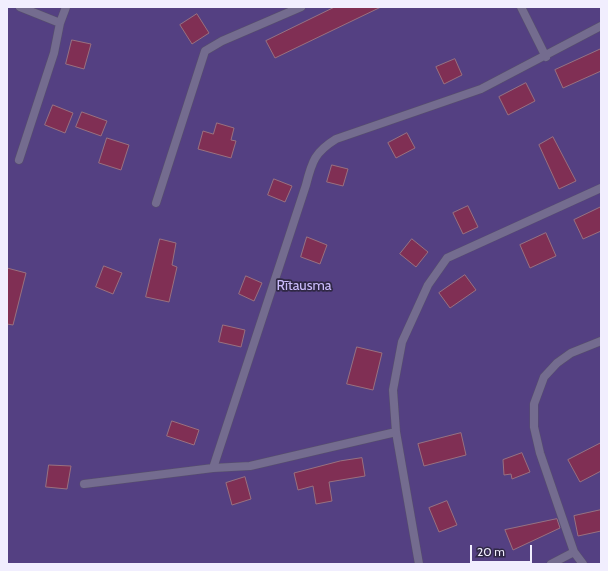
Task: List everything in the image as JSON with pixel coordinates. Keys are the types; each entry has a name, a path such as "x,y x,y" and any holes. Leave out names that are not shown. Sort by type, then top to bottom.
{"lane":[{"path":"20,7 60,23"},
{"path":"19,160 54,53 60,23 66,7"},
{"path":"156,203 204,51 222,41 301,7"},
{"path":"521,7 546,57"},
{"path":"213,468 306,185 312,162 322,148 336,139 481,89 546,57 601,26"},
{"path":"419,564 396,432 393,390 402,342 428,285 447,258 601,188"},
{"path":"583,564 574,552 540,453 534,427 534,404 544,377 557,364 571,353 601,341"},
{"path":"84,484 213,468 250,466 396,432"},
{"path":"550,564 574,552"}],"green space":[{"name":"Rītausma","path":"7,7 601,7 601,564 7,564"}],"building":[{"path":"335,7 381,7 275,58 266,41"},
{"path":"197,14 209,33 192,44 180,25"},
{"path":"72,40 91,44 84,69 66,64"},
{"path":"601,49 601,71 563,88 555,70"},
{"path":"455,59 462,75 444,84 436,67"},
{"path":"526,83 535,101 508,115 499,97"},
{"path":"53,105 73,113 65,133 45,125"},
{"path":"82,112 107,121 101,136 76,127"},
{"path":"217,123 234,128 231,140 236,141 231,158 198,149 203,131 213,134"},
{"path":"407,133 415,148 396,158 388,143"},
{"path":"553,137 576,181 559,189 539,145"},
{"path":"107,138 129,145 121,170 99,163"},
{"path":"332,165 348,169 343,186 327,182"},
{"path":"274,179 292,186 285,202 268,195"},
{"path":"468,206 478,227 463,234 453,213"},
{"path":"601,207 601,231 583,239 574,220"},
{"path":"546,233 556,256 530,268 520,245"},
{"path":"307,237 327,245 320,264 301,257"},
{"path":"160,239 176,243 172,265 177,267 169,302 146,297"},
{"path":"412,239 428,252 416,267 400,254"},
{"path":"104,266 122,273 113,294 96,287"},
{"path":"7,268 26,273 13,325 7,324"},
{"path":"465,275 476,290 450,308 439,293"},
{"path":"246,276 262,283 254,301 239,294"},
{"path":"223,325 245,330 241,347 219,342"},
{"path":"357,347 382,353 373,390 347,384"},
{"path":"172,421 199,430 194,445 167,436"},
{"path":"461,433 466,455 424,466 418,444"},
{"path":"601,443 601,471 580,482 568,460"},
{"path":"522,453 530,472 512,479 511,474 504,475 503,460"},
{"path":"362,458 365,476 329,482 332,501 316,504 313,486 298,490 294,473 340,461"},
{"path":"49,465 71,466 67,489 46,487"},
{"path":"245,477 251,499 232,505 226,483"},
{"path":"447,501 457,525 439,532 429,508"},
{"path":"601,510 601,531 578,536 574,516"},
{"path":"557,519 560,528 513,550 505,530"}]}
